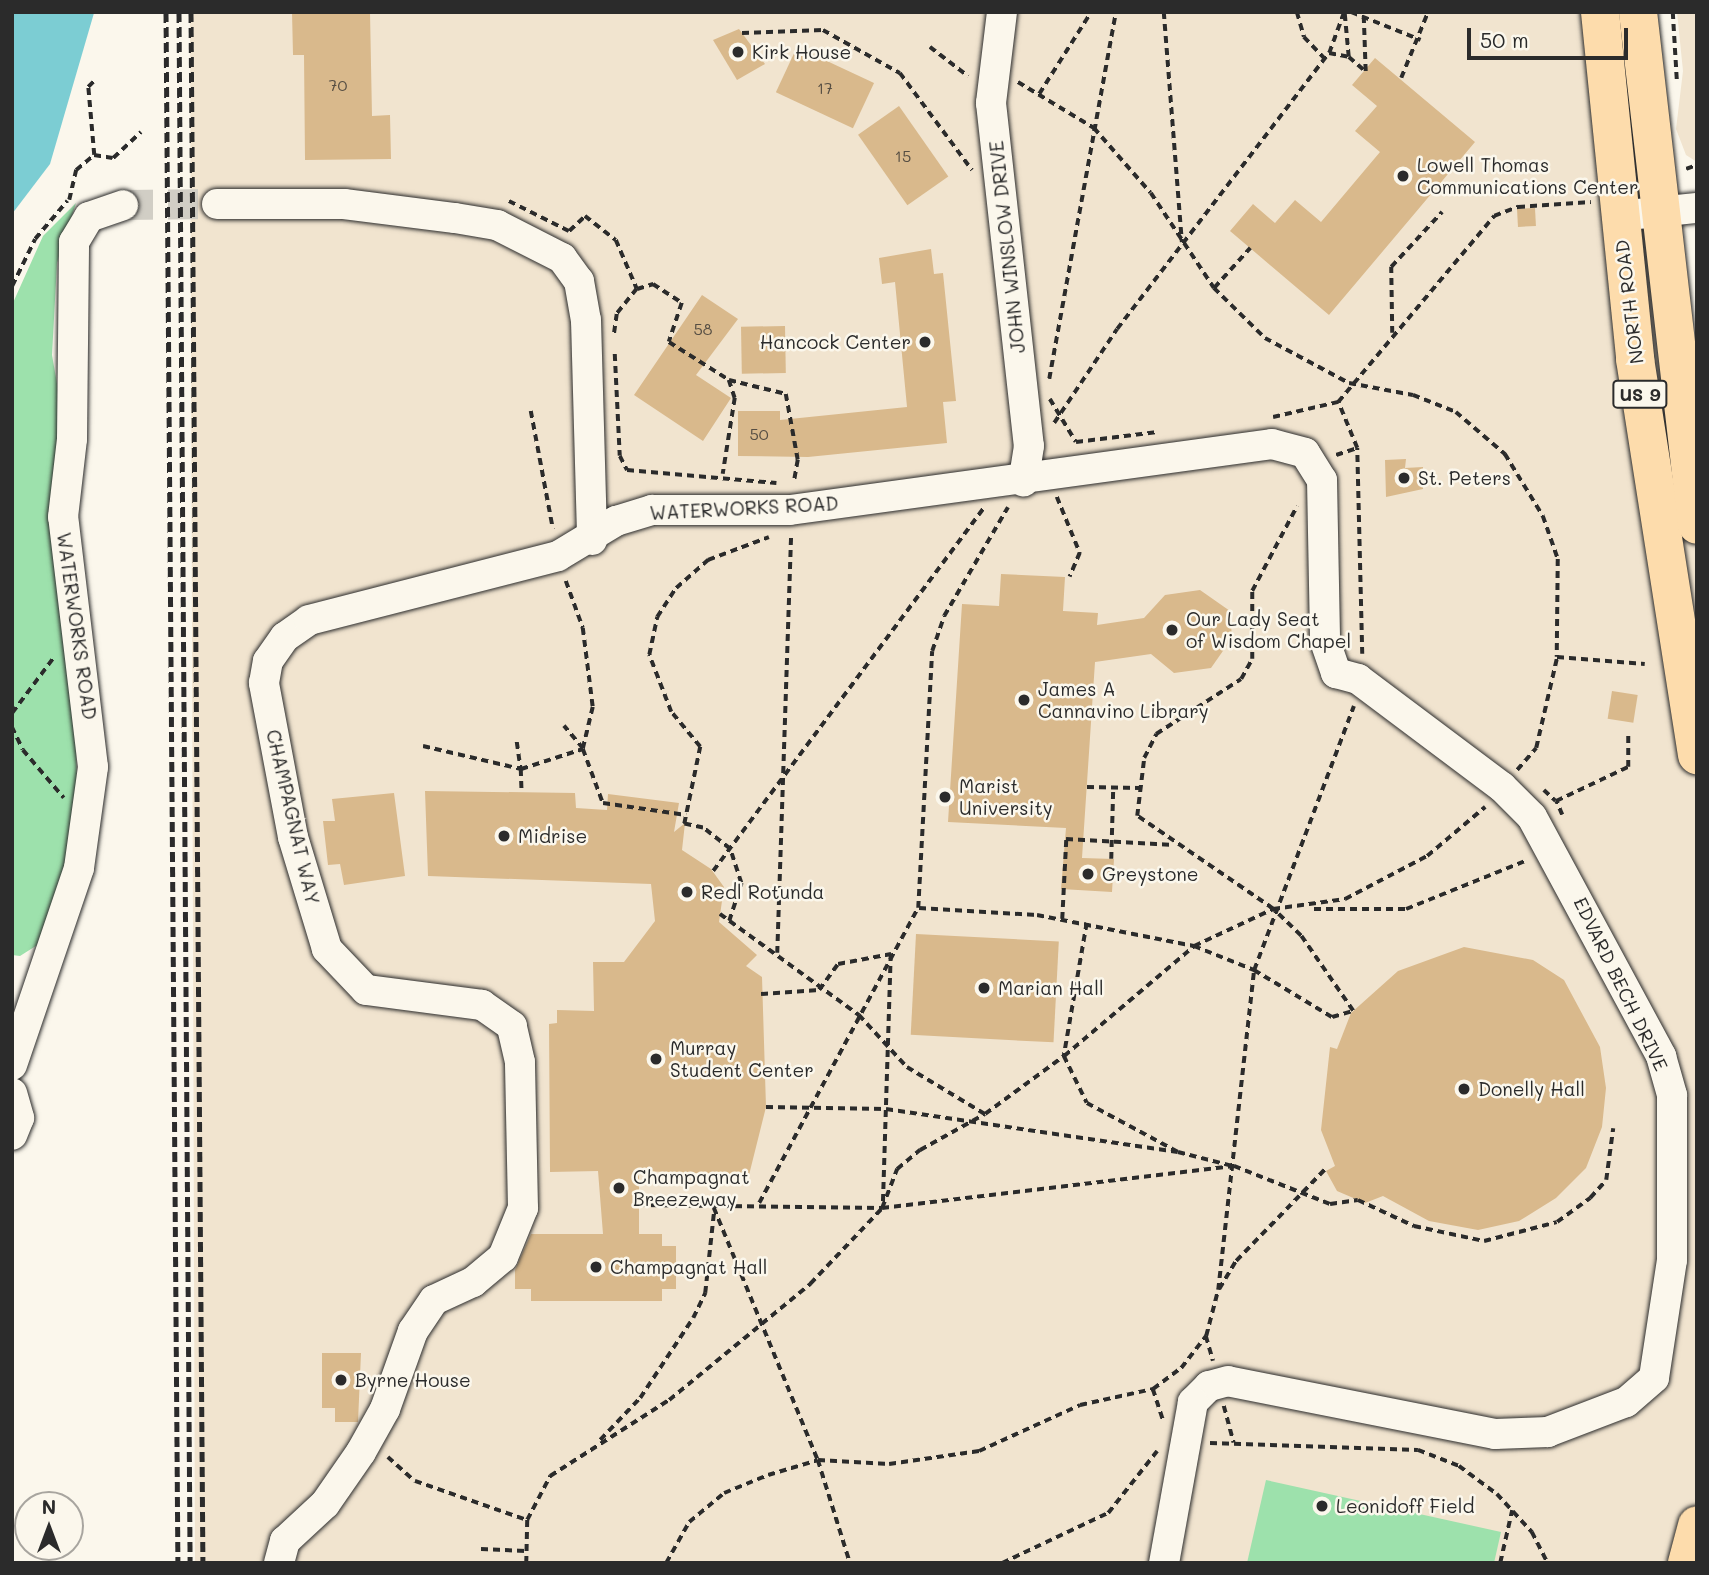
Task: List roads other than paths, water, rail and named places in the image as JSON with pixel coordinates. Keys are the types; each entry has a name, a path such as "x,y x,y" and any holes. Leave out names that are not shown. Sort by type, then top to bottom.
{"highway":[{"name":"NORTH ROAD","path":"1600,12 1609,209 1697,755"},
{"name":"NORTH ROAD","path":"1638,12 1658,212 1697,525"},
{"path":"1686,1563 1697,1525"}],"street":[{"name":"JOHN WINSLOW DRIVE","path":"1002,12 979,78 1035,481"},
{"path":"217,204 344,204 476,222 527,237 562,258 579,281 586,320 593,540"},
{"name":"WATERWORKS ROAD","path":"12,1065 56,946 88,818 91,719 63,517 72,439 74,242 89,217 123,205"},
{"path":"1609,209 1658,212 1697,208"},
{"name":"WATERWORKS ROAD","path":"593,540 615,521 652,510 790,510 1035,481 1288,446 1313,462"},
{"name":"EDVARD BECH DRIVE","path":"1164,1563 1173,1442 1193,1402 1209,1386 1228,1381 1523,1436 1626,1402 1654,1378 1672,1260 1672,1095 1661,1056 1555,851 1502,787 1358,679 1336,673 1325,640 1322,481 1313,462"},
{"name":"CHAMPAGNAT WAY","path":"279,1563 285,1541 325,1504 369,1439 427,1310 503,1257 518,1221 520,1062 512,1027 496,1010 366,990 327,949 293,837 264,684 268,661 285,637 309,620 558,556 593,540"},
{"path":"12,1093 19,1118 12,1135"}],"water":[{"path":"12,12 94,13 50,164 12,214"}],"tunnel":[{"path":"123,205 217,204"}],"railway":[{"path":"166,12 178,1563"},
{"path":"179,12 190,1563"},
{"path":"191,12 203,1563"}],"place":[{"name":"Kirk House","path":"738,52"},
{"name":"Lowell Thomas Communications Center","path":"1403,176"},
{"name":"Hancock Center","path":"925,342"},
{"name":"St. Peters","path":"1404,478"},
{"name":"Our Lady Seat of Wisdom Chapel","path":"1172,630"},
{"name":"James A Cannavino Library","path":"1024,700"},
{"name":"Marist University","path":"945,797"},
{"name":"Midrise","path":"504,836"},
{"name":"Greystone","path":"1088,874"},
{"name":"Redl Rotunda","path":"687,892"},
{"name":"Marian Hall","path":"984,988"},
{"name":"Murray Student Center","path":"656,1059"},
{"name":"Donelly Hall","path":"1464,1089"},
{"name":"Champagnat Breezeway","path":"619,1188"},
{"name":"Champagnat Hall","path":"596,1267"},
{"name":"Byrne House","path":"341,1380"},
{"name":"Leonidoff Field","path":"1322,1506"}]}
